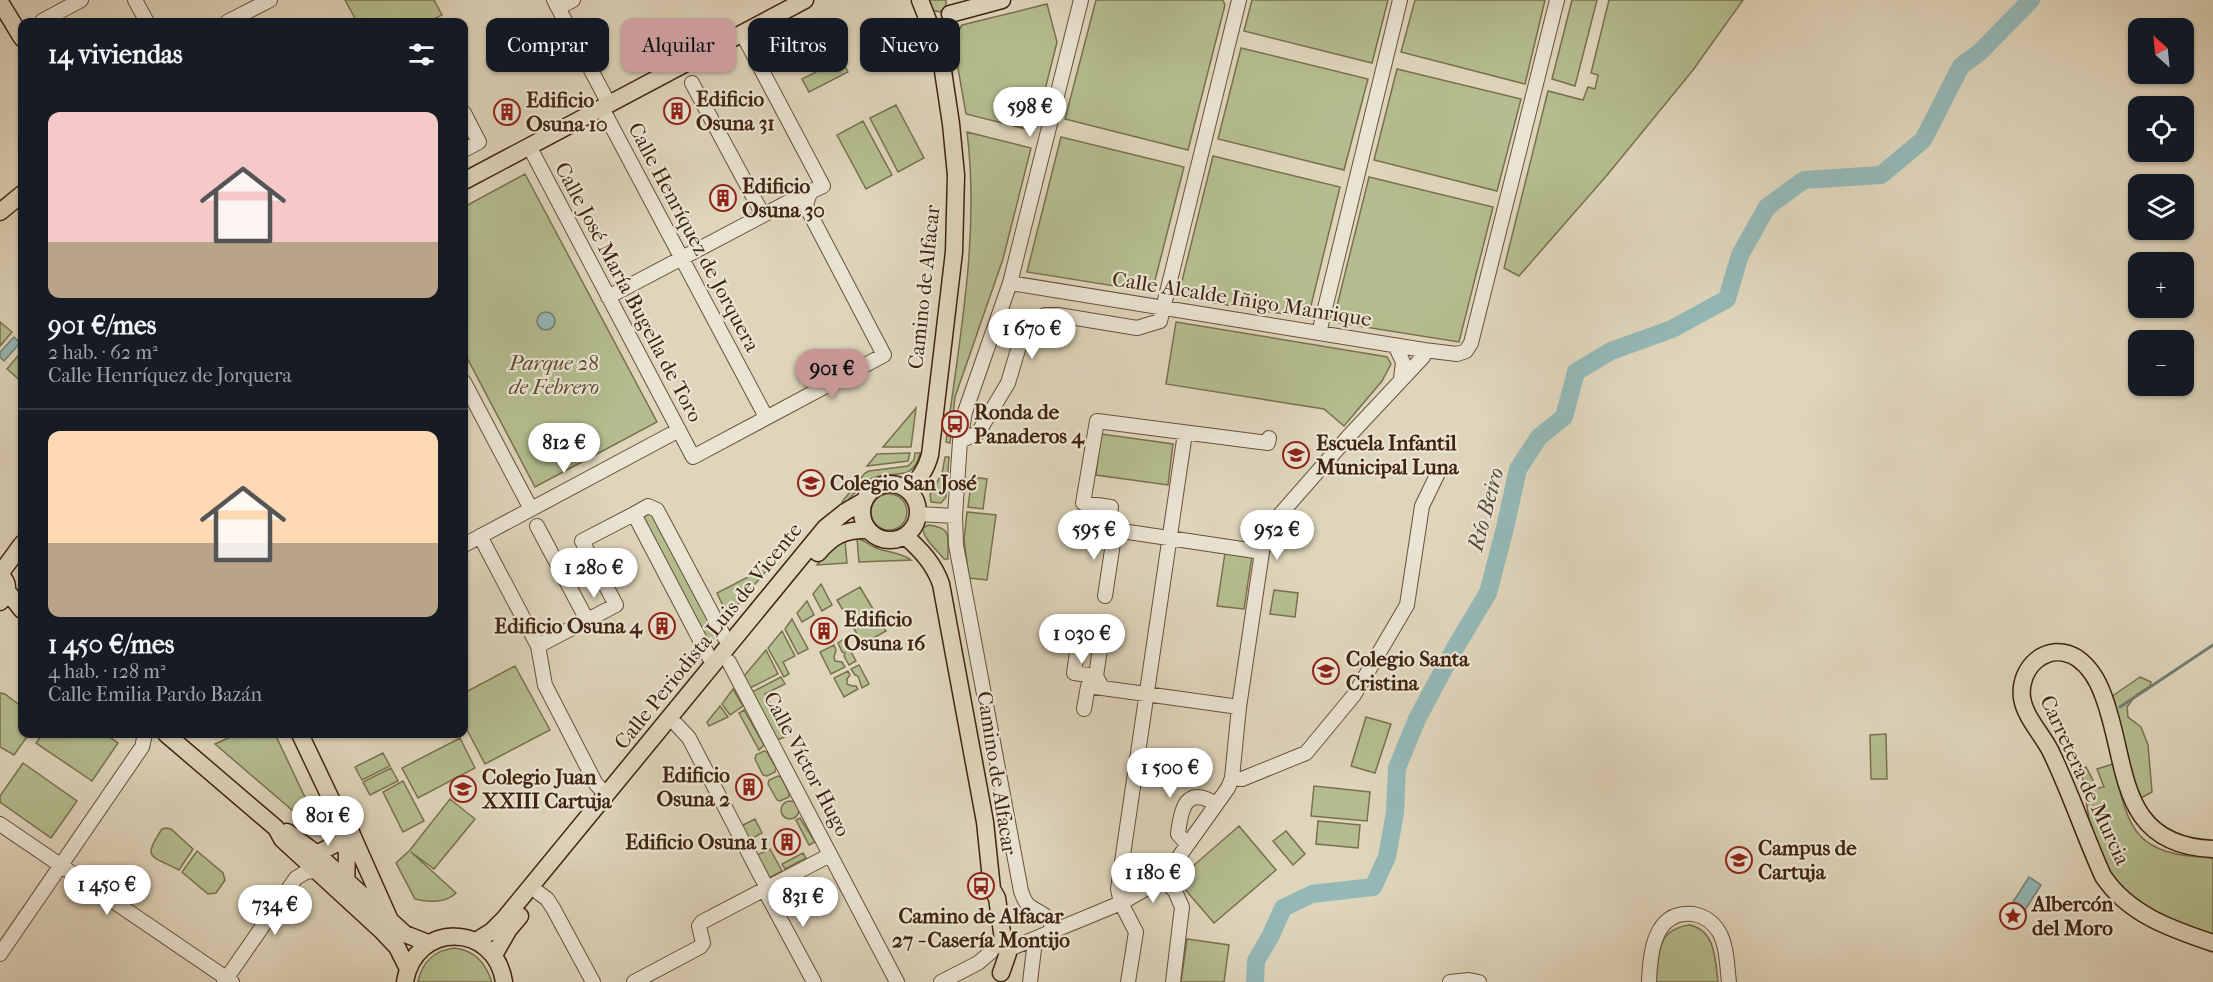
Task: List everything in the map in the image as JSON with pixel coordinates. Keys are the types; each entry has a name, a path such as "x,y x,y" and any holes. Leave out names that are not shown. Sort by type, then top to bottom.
{"main road":[{"path":"468,178 805,0"},
{"name":"Camino de Alfacar","path":"920,0 927,16"},
{"path":"927,16 932,19 949,11 1002,0"},
{"path":"0,2 18,31"},
{"name":"Camino de Alfacar","path":"908,490 921,476 930,455 954,252 956,175 942,72"},
{"path":"0,212 18,197"},
{"path":"896,484 908,490 916,501 918,514 911,530 905,536 884,540 868,530 862,516 864,501 876,488 896,484"},
{"name":"Calle Periodista Luis de Vicente","path":"494,955 509,929 677,725 722,662 731,643 825,528 840,515 864,501"},
{"name":"Calle Periodista Luis de Vicente","path":"476,941 504,920 606,794 832,538 852,530 868,530"},
{"name":"Camino de Alfacar","path":"905,536 923,552 938,573 941,584 985,822 992,889 997,898 1003,955"},
{"path":"18,549 0,574 6,581 2,600 18,610"},
{"name":"Carretera de Murcia","path":"2213,849 2200,849 2172,840 2156,831 2135,807 2128,789 2106,704 2099,684 2089,668 2076,658 2065,654 2049,654 2035,660 2025,673 2021,686 2022,701 2067,788 2103,876 2111,888 2134,909 2160,923 2213,943"},
{"path":"171,738 276,828 289,832 347,898 397,947 407,975"},
{"path":"302,738 340,825 347,852 348,867 345,879 347,898"},
{"path":"316,862 335,844 340,825"},
{"path":"340,825 349,828 389,918"},
{"path":"316,862 345,879 405,934 428,943"},
{"path":"407,975 417,954 428,943 455,935 476,941 494,955 504,982"}],"street":[{"path":"48,18 81,0"},
{"path":"135,0 145,18"},
{"path":"238,18 270,0"},
{"path":"556,4 573,0"},
{"path":"1055,932 1044,915 1025,903 1021,891 956,545 955,516 960,441 965,412 1010,283 1081,0"},
{"path":"960,441 978,433 1008,383 1020,343 1032,324 1045,315 1058,315 1137,328 1160,321 1239,0"},
{"path":"1319,333 1400,0"},
{"name":"Calle Alcalde Iñigo Manrique","path":"1010,283 1424,350 1456,354 1466,351 1471,343 1557,0"},
{"name":"Calle Henríquez de Jorquera","path":"556,4 682,258 766,417"},
{"path":"608,297 823,186 742,33"},
{"path":"692,83 763,215"},
{"path":"468,121 479,142 468,148"},
{"name":"Calle José María Bugella de Toro","path":"529,146 693,457 766,417"},
{"path":"766,417 884,355 808,210 806,204 810,194"},
{"path":"1395,345 1403,362 1401,380"},
{"path":"941,982 1121,903 1163,879 1228,788 1232,778 1239,707 1262,552 1268,530 1423,357 1424,350"},
{"path":"468,390 531,509"},
{"path":"1105,596 1114,530 1109,522 1111,507 1083,503 1097,421 1185,433 1269,440"},
{"path":"468,543 679,430"},
{"path":"1128,982 1136,932 1121,903 1118,889 1185,433"},
{"path":"1232,778 1242,779 1306,753 1354,695 1407,605 1422,507 1439,471"},
{"path":"538,646 616,605 582,541 648,506 657,510 725,638 731,643"},
{"name":"Calle Víctor Hugo","path":"634,514 709,657 722,662 830,855 897,982"},
{"path":"918,514 955,516"},
{"path":"537,526 587,620"},
{"path":"1114,530 1262,552"},
{"path":"480,536 538,646 545,685 596,784 606,794"},
{"path":"1084,709 1088,686 1099,682 1148,694 1239,707"},
{"path":"677,725 685,731 689,738 814,982"},
{"path":"0,954 143,740"},
{"path":"1187,844 1178,834 1182,810 1192,797 1197,795 1216,804"},
{"path":"0,824 228,981 296,878 316,862"},
{"path":"634,982 700,947 703,943 699,926 702,922 830,855"},
{"path":"1163,879 1175,891 1182,907 1173,982"},
{"path":"539,893 553,908 593,982"},
{"path":"1649,982 1650,961 1658,931 1666,920 1678,915 1698,915 1708,920 1717,929 1722,940 1729,982"},
{"name":"Camino de Alfacar","path":"1003,955 1034,949 1030,982"},
{"path":"1638,982 1650,961"},
{"path":"1450,982 1469,980 1479,982"}],"green space":[{"path":"345,0 434,0 442,15 436,18 355,18"},
{"path":"927,0 946,0 946,7 940,12 931,10"},
{"path":"1096,0 1223,0 1225,5 1188,150 1065,119"},
{"path":"1252,0 1388,0 1372,63 1244,31"},
{"path":"1415,0 1545,0 1525,84 1401,52"},
{"path":"1572,0 1597,0 1575,86 1552,79"},
{"path":"1609,0 1743,0 1693,70 1608,174 1519,276 1504,268 1548,91 1583,100 1588,87 1595,89 1598,75 1591,73"},
{"path":"1047,4 1057,42 1039,114 1034,114 1030,130 966,114 959,72 962,25"},
{"path":"1241,48 1368,79 1344,170 1218,139"},
{"path":"1397,69 1521,99 1497,191 1374,160"},
{"path":"816,72 848,72 809,92 802,79"},
{"path":"896,105 924,158 898,172 870,118"},
{"path":"863,121 892,175 866,189 837,135"},
{"path":"967,132 1031,148 1003,259 955,397 950,443 946,442 962,327 969,249 971,210"},
{"path":"1061,137 1184,167 1152,292 1027,272"},
{"path":"1213,156 1340,187 1308,318 1178,297"},
{"name":"Parque 28 de Febrero","path":"525,174 657,422 535,487 468,360 468,205"},
{"path":"1369,177 1493,207 1459,342 1333,322"},
{"path":"0,322 12,332 0,346"},
{"path":"1176,322 1382,356 1387,357 1391,364 1382,381 1344,426 1324,409 1166,384"},
{"path":"18,356 18,379 7,369"},
{"path":"916,408 911,447 883,447"},
{"path":"1101,434 1173,444 1168,485 1096,475"},
{"path":"910,453 908,461 867,466 877,454"},
{"path":"915,453 920,453 912,469 900,474 871,479 843,505 842,502 865,473 908,466 914,460"},
{"path":"945,457 949,457 946,497 941,503 931,502 930,494 942,474"},
{"path":"972,477 987,479 983,509 968,507"},
{"path":"889,494 901,500 907,512 901,524 889,530 877,524 871,512 877,500"},
{"path":"650,509 719,632 707,647 641,514"},
{"path":"967,512 996,515 987,580 969,578 964,540"},
{"path":"928,525 942,528 945,531 948,539 948,559 944,559 925,536 923,528"},
{"path":"857,538 879,549 902,555 911,560 859,562"},
{"path":"845,540 847,563 817,565 835,544"},
{"path":"1225,553 1252,556 1244,609 1217,606"},
{"path":"767,567 768,569 732,611 725,610 717,593"},
{"path":"821,584 832,605 822,611 813,594"},
{"path":"860,587 886,631 863,644 837,600"},
{"path":"1274,590 1298,593 1295,617 1270,614"},
{"path":"807,601 814,615 802,622 797,613"},
{"path":"792,619 808,649 798,654 785,629"},
{"path":"782,631 795,656 783,662 789,674 784,677 768,648"},
{"path":"844,639 856,661 849,665 838,643"},
{"path":"834,645 835,661 842,662 845,667 831,674 820,652"},
{"path":"766,650 778,674 750,688 744,676"},
{"path":"859,665 869,684 862,688 858,676 851,669"},
{"path":"515,666 550,730 485,764 468,732 468,691"},
{"path":"848,671 850,675 847,684 856,686 858,689 844,697 834,678"},
{"path":"781,677 785,684 765,694 787,736 777,740 752,692"},
{"path":"2140,677 2151,682 2150,686 2136,695 2127,707 2128,717 2141,727 2148,745 2152,792 2141,798 2135,786 2111,697"},
{"path":"733,689 743,706 730,715 722,704"},
{"path":"0,693 18,704 18,738 26,738 14,755 0,747"},
{"path":"720,706 728,717 709,726 707,722"},
{"path":"744,710 764,745 759,750 739,713"},
{"path":"1366,717 1391,724 1375,773 1351,766"},
{"path":"1886,734 1887,779 1871,779 1870,735"},
{"path":"40,738 111,738 118,743 92,781 36,743"},
{"path":"228,738 277,738 312,812 300,817 215,744"},
{"path":"460,738 475,768 418,798 402,768"},
{"path":"767,752 776,768 775,772 767,776 763,775 755,759 756,755"},
{"path":"383,753 390,766 362,780 355,767"},
{"path":"23,763 77,801 51,838 0,802 0,796"},
{"path":"2113,764 2125,808 2140,836 2152,845 2167,851 2187,856 2213,858 2213,936 2172,922 2119,889 2102,856 2089,819 2081,770 2086,767 2097,788 2104,787 2097,769"},
{"path":"391,768 398,781 370,795 363,782"},
{"path":"781,777 789,793 789,797 780,801 777,800 768,784 769,780"},
{"path":"403,781 424,821 403,832 383,792"},
{"path":"1314,786 1370,792 1367,821 1311,816"},
{"path":"450,799 475,819 434,869 411,852 456,893 442,901 415,899 396,863 410,850"},
{"path":"790,801 796,804 799,810 796,816 790,819 784,816 781,810 784,804"},
{"path":"800,818 815,842 809,845 796,820"},
{"path":"755,819 762,833 749,840 741,826"},
{"path":"1318,821 1360,825 1358,848 1316,844"},
{"path":"1239,826 1276,870 1214,923 1177,880"},
{"path":"162,829 171,829 193,849 179,870 152,855 152,846"},
{"path":"1286,831 1305,854 1293,865 1273,841"},
{"path":"770,849 782,871 769,878 757,855"},
{"path":"197,851 223,873 225,880 216,893 208,894 182,872"},
{"path":"803,853 806,858 785,869 782,864"},
{"path":"1690,925 1705,933 1713,948 1718,982 1656,982 1659,953 1665,937 1679,927"},
{"path":"1187,939 1229,945 1224,982 1181,982"},
{"path":"455,948 469,952 479,959 492,982 418,982 430,958 441,951"}],"water":[{"path":"546,312 552,315 555,321 552,327 546,330 540,327 537,321 540,315"},
{"path":"14,337 18,341 18,345 4,361 0,357 0,352"},
{"path":"2029,877 2041,885 2025,910 2013,902"}],"waterway":[{"name":"Río Beiro","path":"1255,982 1256,961 1283,908 1312,894 1373,887 1387,857 1395,813 1397,768 1417,719 1488,593 1518,469 1539,437 1564,417 1576,372 1611,351 1672,329 1727,299 1740,255 1767,207 1804,180 1881,175 1923,140 1961,66 1980,52 2031,0"},
{"path":"2120,707 2213,645"}],"place":[{"name":"Edificio Osuna 31","path":"677,111"},
{"name":"Edificio Osuna 10","path":"507,112"},
{"name":"Edificio Osuna 30","path":"723,198"},
{"name":"Ronda de Panaderos 4","path":"955,424"},
{"name":"Escuela Infantil Municipal Luna","path":"1296,455"},
{"name":"Colegio San José","path":"811,483"},
{"name":"Edificio Osuna 4","path":"662,626"},
{"name":"Edificio Osuna 16","path":"824,631"},
{"name":"Colegio Santa Cristina","path":"1326,671"},
{"name":"Edificio Osuna 2","path":"749,787"},
{"name":"Colegio Juan XXIII Cartuja","path":"463,789"},
{"name":"Edificio Osuna 1","path":"787,842"},
{"name":"Campus de Cartuja","path":"1739,860"},
{"name":"Camino de Alfacar 27 - Casería Montijo","path":"981,886"},
{"name":"Albercón del Moro","path":"2013,916"}]}
